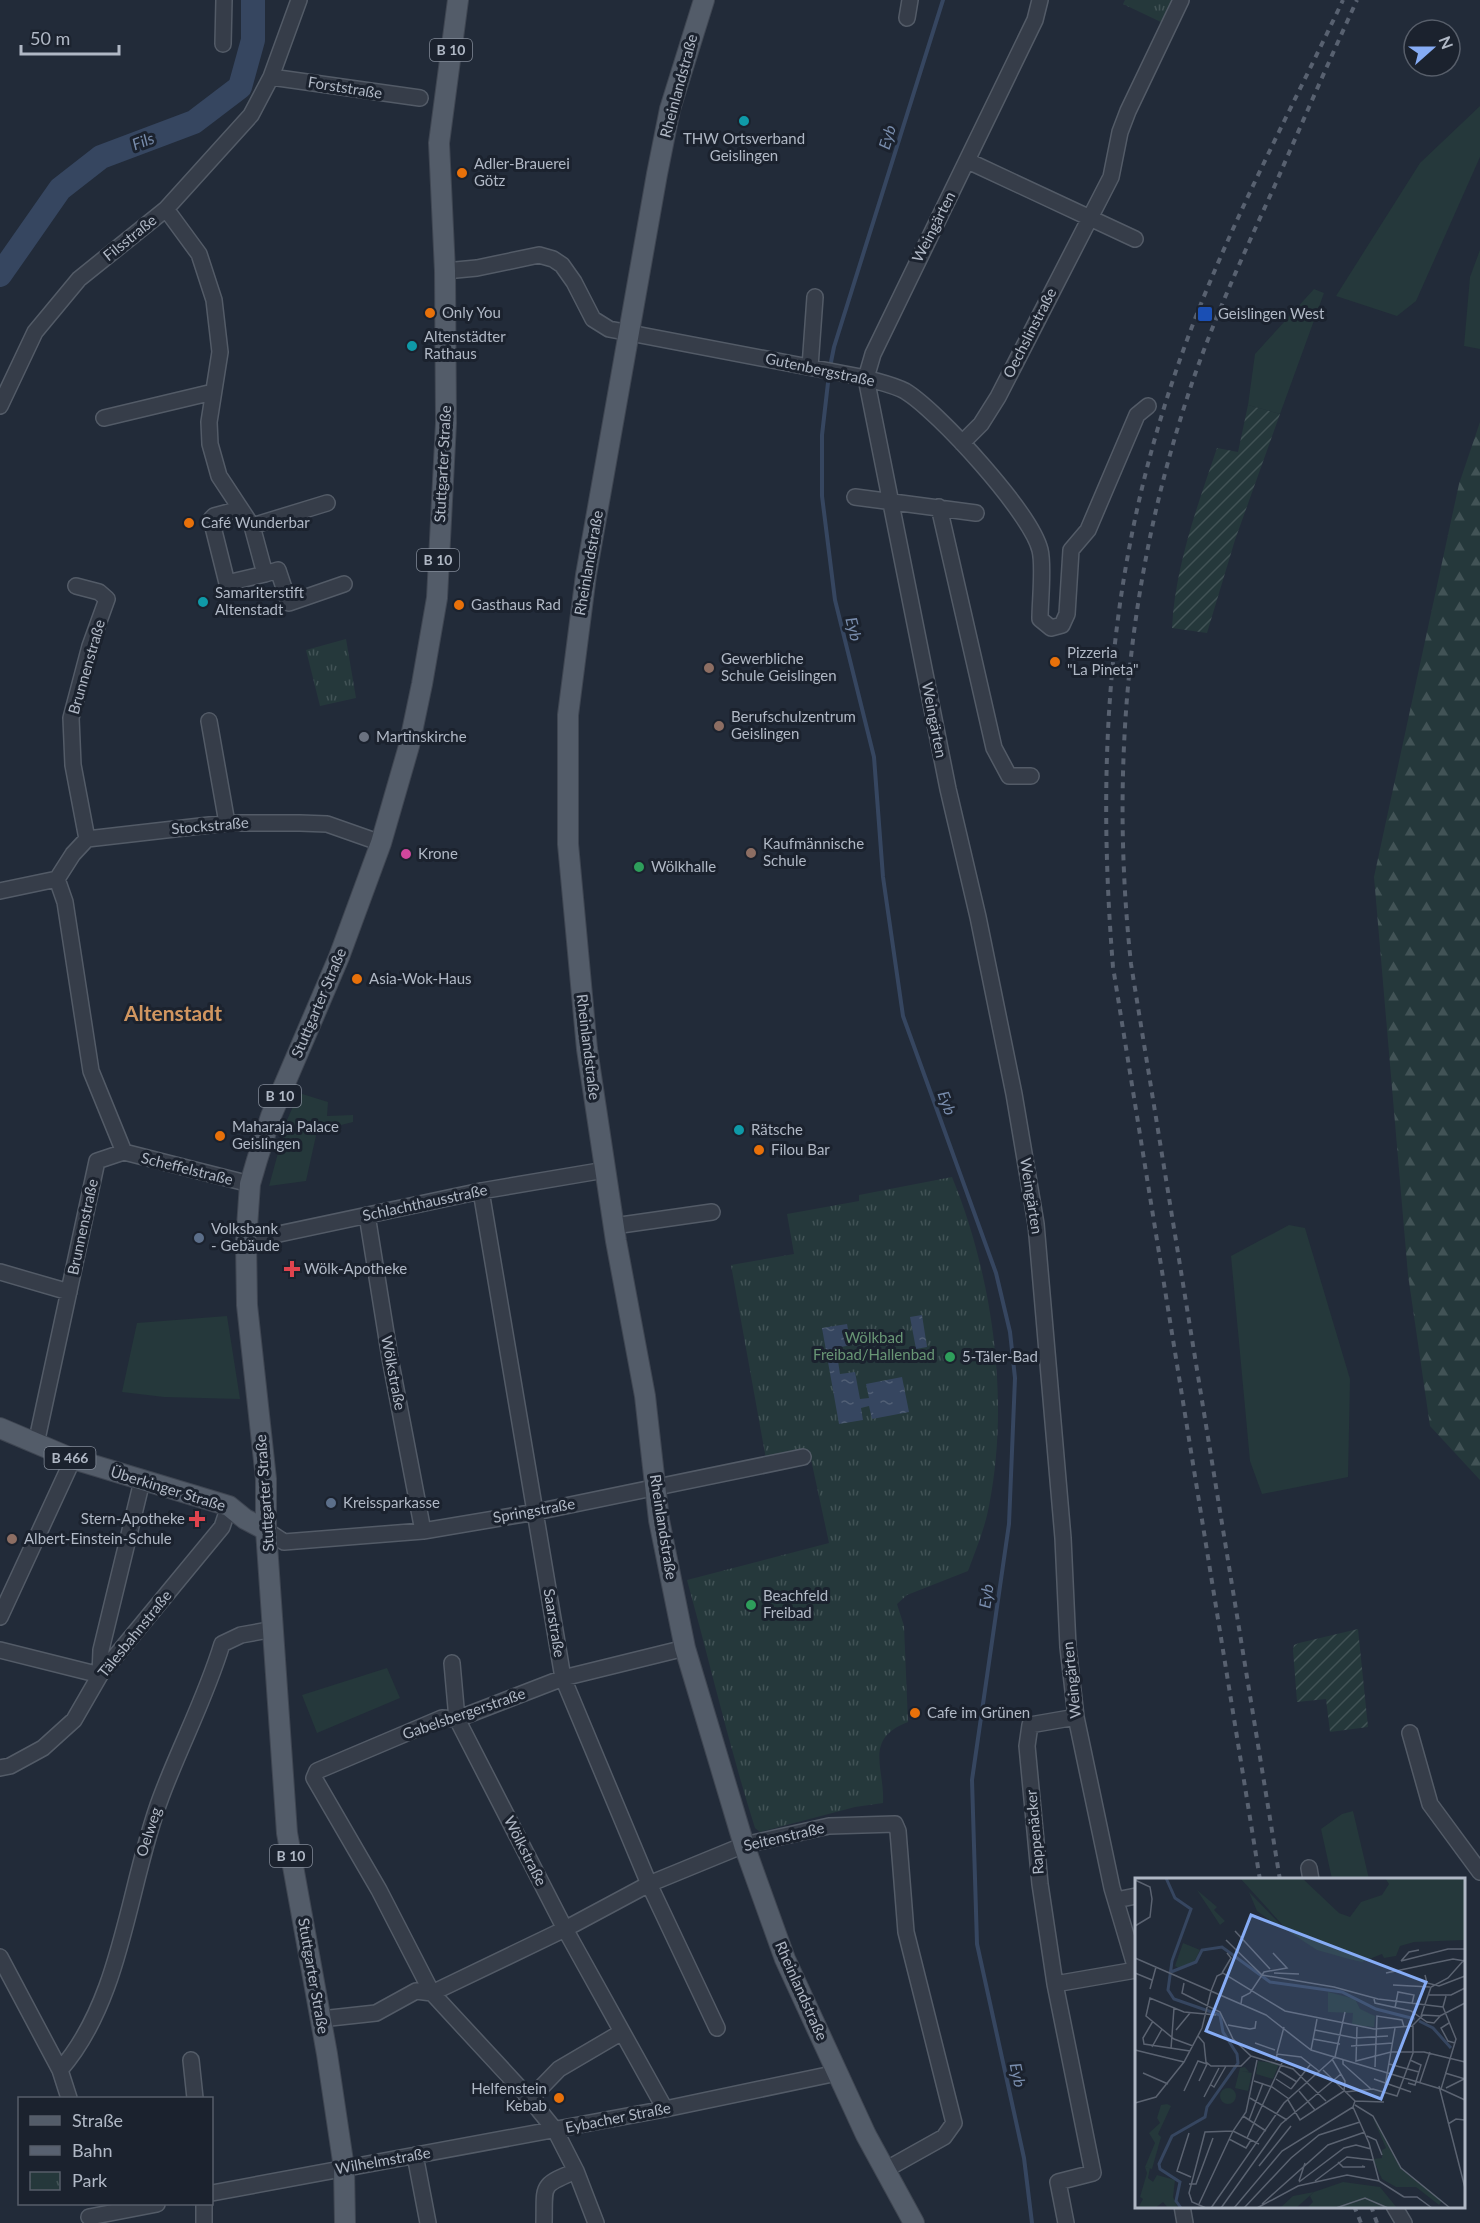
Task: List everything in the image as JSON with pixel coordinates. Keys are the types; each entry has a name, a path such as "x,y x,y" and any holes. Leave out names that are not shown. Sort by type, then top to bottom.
{"main road":[{"name":"Stuttgarter Straße","path":"345,2223 344,2168 321,2019 287,1833 266,1530 266,1479 247,1305 246,1241 250,1184 271,1116 339,957 381,843 409,746 437,598 446,423 445,271 439,143 458,0"},
{"name":"Rheinlandstraße","path":"704,0 670,109 628,333 574,651 566,740 568,844 577,957 605,1170 645,1396 659,1520 684,1648 744,1845 785,1959 837,2073"},
{"name":"Überkinger Straße","path":"0,1428 73,1459 229,1506 245,1519 266,1530"},
{"path":"837,2073 914,2223"}],"street":[{"path":"223,44 224,0"},
{"name":"Filsstraße","path":"0,406 35,332 79,279 166,209 251,115 271,76 299,0"},
{"path":"907,18 910,0"},
{"name":"Weingärten","path":"1040,0 1035,20 968,161 860,376 891,500 948,789 978,917 1014,1094 1036,1224 1063,1538 1068,1647 1076,1717 1116,1900 1135,1962"},
{"name":"Oechslinstraße","path":"962,443 981,424 998,397 1111,177 1120,132 1128,111 1181,0"},
{"name":"Forststraße","path":"271,76 420,98"},
{"path":"968,161 1135,239"},
{"path":"166,209 199,254 214,300 220,352 208,422 210,444 219,477 252,526 265,574"},
{"name":"Gutenbergstraße","path":"445,271 477,268 539,255 553,259 562,265 574,282 593,319 609,329 860,376 904,390 988,470 1023,520 1040,550 1040,619 1051,628 1062,625 1067,614 1071,550 1088,530 1137,415 1148,406"},
{"path":"814,368 815,297"},
{"path":"104,418 213,392"},
{"path":"855,497 975,513"},
{"path":"252,526 327,503"},
{"path":"939,507 994,748 1009,776 1031,776"},
{"path":"240,508 211,519 227,583 278,570 289,603 344,584"},
{"name":"Brunnenstraße","path":"76,586 99,592 106,599 90,646 71,718 73,765 87,839"},
{"path":"210,721 227,823"},
{"name":"Stockstraße","path":"87,839 227,823 327,824 381,843"},
{"path":"0,891 57,879 73,854 87,839"},
{"path":"57,879 64,902 91,1071 124,1152"},
{"name":"Brunnenstraße","path":"36,1444 97,1161 124,1152"},
{"name":"Scheffelstraße","path":"124,1152 250,1184"},
{"name":"Schlachthausstraße","path":"246,1241 481,1191 605,1170"},
{"name":"Saarstraße","path":"481,1191 563,1678 649,1884 717,2028"},
{"path":"614,1226 712,1212"},
{"name":"Wölkstraße","path":"367,1215 390,1359 423,1531"},
{"path":"0,1272 69,1292"},
{"name":"Springstraße","path":"266,1530 284,1542 423,1531 536,1512 803,1457"},
{"path":"0,1617 73,1459"},
{"path":"0,1650 100,1675 101,1650 142,1481"},
{"name":"Tälesbahnstraße","path":"0,1768 10,1766 43,1748 74,1720 100,1675 222,1527 229,1506"},
{"name":"Oelweg","path":"60,2070 78,2050 100,2002 128,1922 139,1864 160,1797 213,1675 222,1644 241,1635 274,1629"},
{"name":"Gabelsbergerstraße","path":"317,1771 442,1718 457,1719 563,1678 684,1648"},
{"name":"Wölkstraße","path":"452,1663 457,1719 565,1929 665,2109"},
{"name":"Rappenäcker","path":"1066,2223 1058,2182 1093,2173 1055,1984 1040,1884 1027,1746 1030,1725 1076,1717"},
{"path":"1410,1733 1430,1804 1480,1872"},
{"name":"Eybacher Straße","path":"317,1771 314,1778 379,1890 432,1993 530,2099 555,2130 837,2073"},
{"name":"Seitenstraße","path":"321,2019 376,2013 416,1991 432,1993 565,1929 649,1884 744,1845 829,1827 895,1824 898,1831 906,1932 954,2123 944,2137 885,2170"},
{"path":"1116,1900 1135,1896"},
{"path":"0,1957 60,2070 69,2097"},
{"path":"1055,1984 1135,1969"},
{"path":"530,2099 559,2069 622,2032"},
{"path":"191,2060 195,2097"},
{"path":"555,2130 576,2171 596,2223"},
{"name":"Wilhelmstraße","path":"213,2193 555,2130"},
{"path":"415,2155 428,2223"},
{"path":"544,2223 545,2187 549,2182 576,2171"},
{"path":"88,2214 150,2205"},
{"path":"204,2205 204,2223"},
{"path":"1182,2208 1185,2223"},
{"path":"1395,2208 1404,2223"}],"green space":[{"path":"1125,0 1173,0 1163,23 1123,4"},
{"path":"1480,106 1480,157 1416,301 1397,316 1336,296 1420,163"},
{"path":"1480,250 1480,349 1464,346 1470,277"},
{"path":"1314,289 1324,293 1280,414 1248,405 1255,354"},
{"path":"1248,405 1280,414 1235,540 1207,633 1172,628 1182,560 1217,448 1238,452"},
{"path":"1480,422 1480,1480 1430,1426 1408,1275 1374,877 1459,484"},
{"path":"346,639 356,698 320,706 306,650"},
{"path":"299,1093 328,1102 327,1116 353,1115 353,1122 317,1131 306,1181 269,1186 287,1120"},
{"name":"Wölkbad Freibad/Hallenbad","path":"952,1177 978,1256 994,1339 998,1424 995,1466 985,1522 968,1571 907,1595 897,1604 904,1626 908,1722 885,1737 881,1746 879,1756 883,1803 855,1807 760,1832 755,1828 728,1735 687,1580 829,1543 809,1450 766,1459 731,1265 794,1254 787,1214 859,1201 859,1195"},
{"path":"1289,1225 1305,1228 1350,1379 1348,1477 1262,1494 1250,1461 1231,1256"},
{"path":"227,1316 240,1399 164,1397 122,1392 137,1323"},
{"path":"1358,1629 1368,1727 1330,1732 1326,1699 1297,1702 1294,1645"},
{"path":"387,1668 400,1698 317,1733 302,1695"},
{"path":"1353,1811 1369,1878 1332,1878 1321,1829 1342,1814"}],"water":[{"path":"922,1315 927,1347 916,1349 910,1317"},
{"path":"847,1324 851,1345 836,1348 840,1374 855,1372 860,1399 869,1398 866,1384 902,1377 909,1412 872,1419 869,1406 861,1408 863,1420 839,1424 822,1328"}],"waterway":[{"name":"Fils","path":"0,275 60,189 101,157 194,122 240,87 253,40 253,0"},
{"name":"Eyb","path":"830,367 834,347 943,0"},
{"name":"Eyb","path":"829,374 822,435 822,496 835,600 874,757 883,877 903,1016 996,1273 1010,1332 1015,1378 1009,1524 972,1780 977,1944 1024,2158 1032,2223"}],"railway":[{"path":"1260,1878 1113,967 1106,804 1108,724 1115,645 1126,567 1142,489 1163,411 1190,332 1225,248 1343,0"},
{"path":"1280,1878 1131,964 1125,894 1124,755 1128,686 1136,618 1163,481 1182,414 1225,298 1357,0"},
{"path":"1355,2208 1361,2223"},
{"path":"1372,2208 1377,2223"}],"place":[{"name":"THW Ortsverband Geislingen","path":"744,121"},
{"name":"Adler-Brauerei Götz","path":"462,173"},
{"name":"Only You","path":"430,313"},
{"name":"Geislingen West","path":"1205,314"},
{"name":"Altenstädter Rathaus","path":"412,346"},
{"name":"Café Wunderbar","path":"189,523"},
{"name":"Samariterstift Altenstadt","path":"203,602"},
{"name":"Gasthaus Rad","path":"459,605"},
{"name":"Pizzeria \"La Pineta\"","path":"1055,662"},
{"name":"Gewerbliche Schule Geislingen","path":"709,668"},
{"name":"Berufschulzentrum Geislingen","path":"719,726"},
{"name":"Martinskirche","path":"364,737"},
{"name":"Kaufmännische Schule","path":"751,853"},
{"name":"Krone","path":"406,854"},
{"name":"Wölkhalle","path":"639,867"},
{"name":"Asia-Wok-Haus","path":"357,979"},
{"name":"Rätsche","path":"739,1130"},
{"name":"Maharaja Palace Geislingen","path":"220,1136"},
{"name":"Filou Bar","path":"759,1150"},
{"name":"Volksbank - Gebäude","path":"199,1238"},
{"name":"Wölk-Apotheke","path":"292,1269"},
{"name":"5-Täler-Bad","path":"950,1357"},
{"name":"Kreissparkasse","path":"331,1503"},
{"name":"Stern-Apotheke","path":"197,1519"},
{"name":"Albert-Einstein-Schule","path":"12,1539"},
{"name":"Beachfeld Freibad","path":"751,1605"},
{"name":"Cafe im Grünen","path":"915,1713"},
{"name":"Helfenstein Kebab","path":"559,2098"}],"district":[{"name":"Altenstadt","path":"173,1014"}]}
